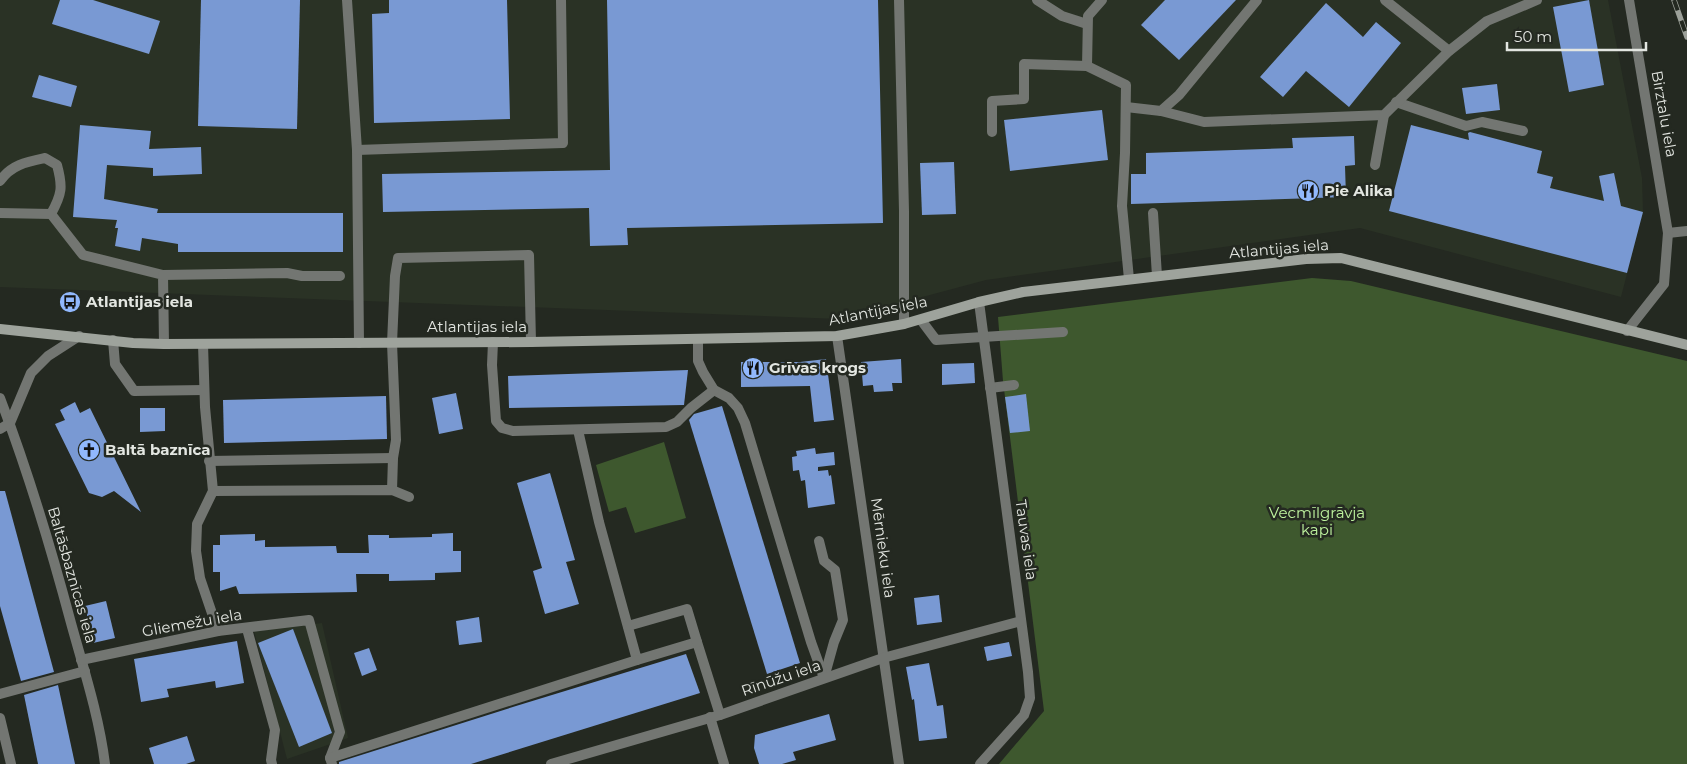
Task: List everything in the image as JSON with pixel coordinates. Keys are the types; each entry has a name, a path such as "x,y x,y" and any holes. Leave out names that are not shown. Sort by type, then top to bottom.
{"main road":[{"name":"Atlantijas iela","path":"0,329 164,344 531,342 837,336 921,320 979,302 1023,292 1306,259 1341,258 1687,345"}],"street":[{"path":"347,0 357,150 359,343"},
{"path":"357,150 562,143 561,0"},
{"path":"899,0 904,324"},
{"path":"1037,0 1062,16 1087,24"},
{"path":"1087,66 1088,16 1102,0"},
{"path":"1161,111 1179,95 1257,0"},
{"path":"1385,0 1448,51"},
{"path":"1375,165 1384,115 1396,102 1448,51 1487,21 1514,5 1537,0"},
{"name":"Birztalu iela","path":"1627,331 1664,284 1668,233 1629,0"},
{"path":"992,132 992,101 1024,99 1024,64 1087,66 1126,85 1122,206 1128,279"},
{"path":"1396,102 1466,126 1482,122 1523,131"},
{"path":"1126,107 1161,111 1204,122 1384,115"},
{"path":"0,181 6,172 25,162 45,158 56,165 61,180 60,198 51,214"},
{"path":"1153,212 1157,276"},
{"path":"0,213 51,214"},
{"path":"51,214 83,255 163,275 287,273 302,276 340,276"},
{"path":"1668,233 1687,231"},
{"path":"392,490 393,458 396,440 392,343 395,276 398,258 529,256 531,342"},
{"path":"163,275 164,344"},
{"name":"Tauvas iela","path":"979,302 1030,698 1024,715 980,764"},
{"path":"921,320 936,340 1062,332"},
{"path":"0,429 10,423 30,373 48,356 79,336"},
{"name":"Mērnieku iela","path":"837,336 899,764"},
{"path":"698,339 698,361 714,390 729,398 738,408 745,423 811,642 824,678"},
{"path":"112,340 115,364 134,391 204,390"},
{"path":"493,342 492,365 496,421 502,428 513,431 666,428 677,422 714,390"},
{"path":"203,344 204,390 213,491 197,524 196,551 200,578 218,631"},
{"path":"990,388 1014,385"},
{"name":"Baltāsbaznīcas iela","path":"0,398 10,423 57,572 101,731 105,764"},
{"path":"578,430 599,522 637,660"},
{"path":"209,461 393,458"},
{"path":"213,491 392,490 409,497"},
{"path":"819,541 824,561 835,570 843,620 834,642 824,678"},
{"path":"628,626 687,609 715,716 724,764"},
{"name":"Gliemežu iela","path":"81,660 218,631 247,629 308,620 340,732 331,761"},
{"name":"Rīnūžu iela","path":"550,764 715,716 883,658 1021,621"},
{"path":"247,629 276,730 272,764"},
{"path":"331,761 697,642"},
{"path":"0,694 85,671"},
{"path":"0,718 11,764"}],"shaded area":[{"path":"0,0 1608,0 1642,178 1643,212 1621,297 1360,228 986,280 840,319 0,287"},
{"path":"322,623 348,738 287,759 254,631"}],"green space":[{"name":"Vecmīlgrāvja kapi","path":"1312,278 1351,281 1687,361 1687,764 999,764 1044,711 1003,381 998,317"},
{"path":"664,442 686,518 635,533 626,507 609,512 596,465"}],"building":[{"path":"60,0 93,0 160,21 149,54 52,24"},
{"path":"201,0 300,0 297,129 198,126"},
{"path":"389,0 507,0 510,119 374,123 372,14 389,13"},
{"path":"607,0 878,0 883,223 627,228 628,245 590,246 589,208 383,212 382,174 610,170"},
{"path":"1165,0 1236,0 1179,60 1141,25"},
{"path":"1589,0 1604,85 1569,92 1553,7"},
{"path":"1326,3 1363,37 1376,22 1401,43 1349,107 1306,71 1283,97 1260,77"},
{"path":"39,75 77,86 71,107 32,97"},
{"path":"1497,84 1500,110 1466,114 1462,88"},
{"path":"1102,110 1108,160 1010,171 1004,120"},
{"path":"80,125 151,131 149,149 201,147 202,174 153,176 153,168 107,165 104,199 158,209 157,213 343,213 343,252 178,252 178,244 142,238 140,251 115,246 118,228 115,228 117,220 73,217"},
{"path":"1411,125 1469,140 1468,133 1470,132 1542,151 1537,173 1553,177 1550,188 1604,201 1599,176 1614,173 1621,206 1643,212 1627,273 1389,211"},
{"path":"1354,136 1355,165 1345,166 1346,197 1131,204 1131,174 1146,174 1146,153 1293,148 1292,138"},
{"path":"954,162 956,214 922,215 920,163"},
{"path":"826,359 834,420 814,422 810,386 741,387 741,362 800,362"},
{"path":"901,359 902,383 892,383 893,391 874,392 873,385 863,386 861,362"},
{"path":"974,363 975,383 942,385 942,364"},
{"path":"688,370 684,405 509,408 508,376"},
{"path":"456,393 463,429 439,434 432,398"},
{"path":"1026,394 1030,431 1010,433 1005,397"},
{"path":"386,396 387,439 224,443 223,400"},
{"name":"Baltā baznīca","path":"75,402 80,413 90,408 141,512 114,491 102,497 89,493 55,424 65,420 60,410"},
{"path":"722,406 800,663 767,674 689,420 694,414"},
{"path":"140,408 165,408 165,431 140,432"},
{"path":"815,448 816,454 834,452 835,465 818,467 818,471 828,470 829,476 831,475 835,504 808,508 805,480 801,481 799,470 793,471 792,457 797,456 796,451"},
{"path":"550,473 575,560 566,562 579,604 545,614 533,571 542,568 517,483"},
{"path":"0,491 5,491 54,672 21,681 0,606"},
{"path":"453,533 453,551 461,551 461,572 435,573 435,580 389,581 389,574 356,574 357,592 239,594 236,586 220,591 220,572 213,572 213,545 220,545 220,535 255,534 255,541 265,540 265,547 336,546 337,553 369,553 368,535 389,535 389,538 432,537 432,534"},
{"path":"939,595 942,622 917,625 914,598"},
{"path":"106,601 115,638 93,643 85,606"},
{"path":"479,617 482,642 459,645 456,621"},
{"path":"293,629 332,733 299,747 258,643"},
{"path":"237,641 244,683 216,688 215,681 167,689 169,697 141,702 134,659"},
{"path":"1009,642 1012,656 987,661 984,647"},
{"path":"369,648 377,670 362,676 354,653"},
{"path":"686,654 700,693 471,764 339,764 339,762"},
{"path":"929,663 937,706 943,705 947,738 919,741 914,699 912,700 906,667"},
{"path":"58,685 75,764 38,764 24,695"},
{"path":"829,714 836,740 793,752 796,760 782,764 759,764 754,748 755,735"},
{"path":"187,736 195,761 186,764 154,764 149,748"}],"railway":[{"path":"1674,0 1687,37"}],"place":[{"name":"Pie Alika","path":"1308,191"},
{"name":"Atlantijas iela","path":"70,302"},
{"name":"Grīvas krogs","path":"753,368"},
{"name":"Baltā baznīca","path":"89,450"}]}
